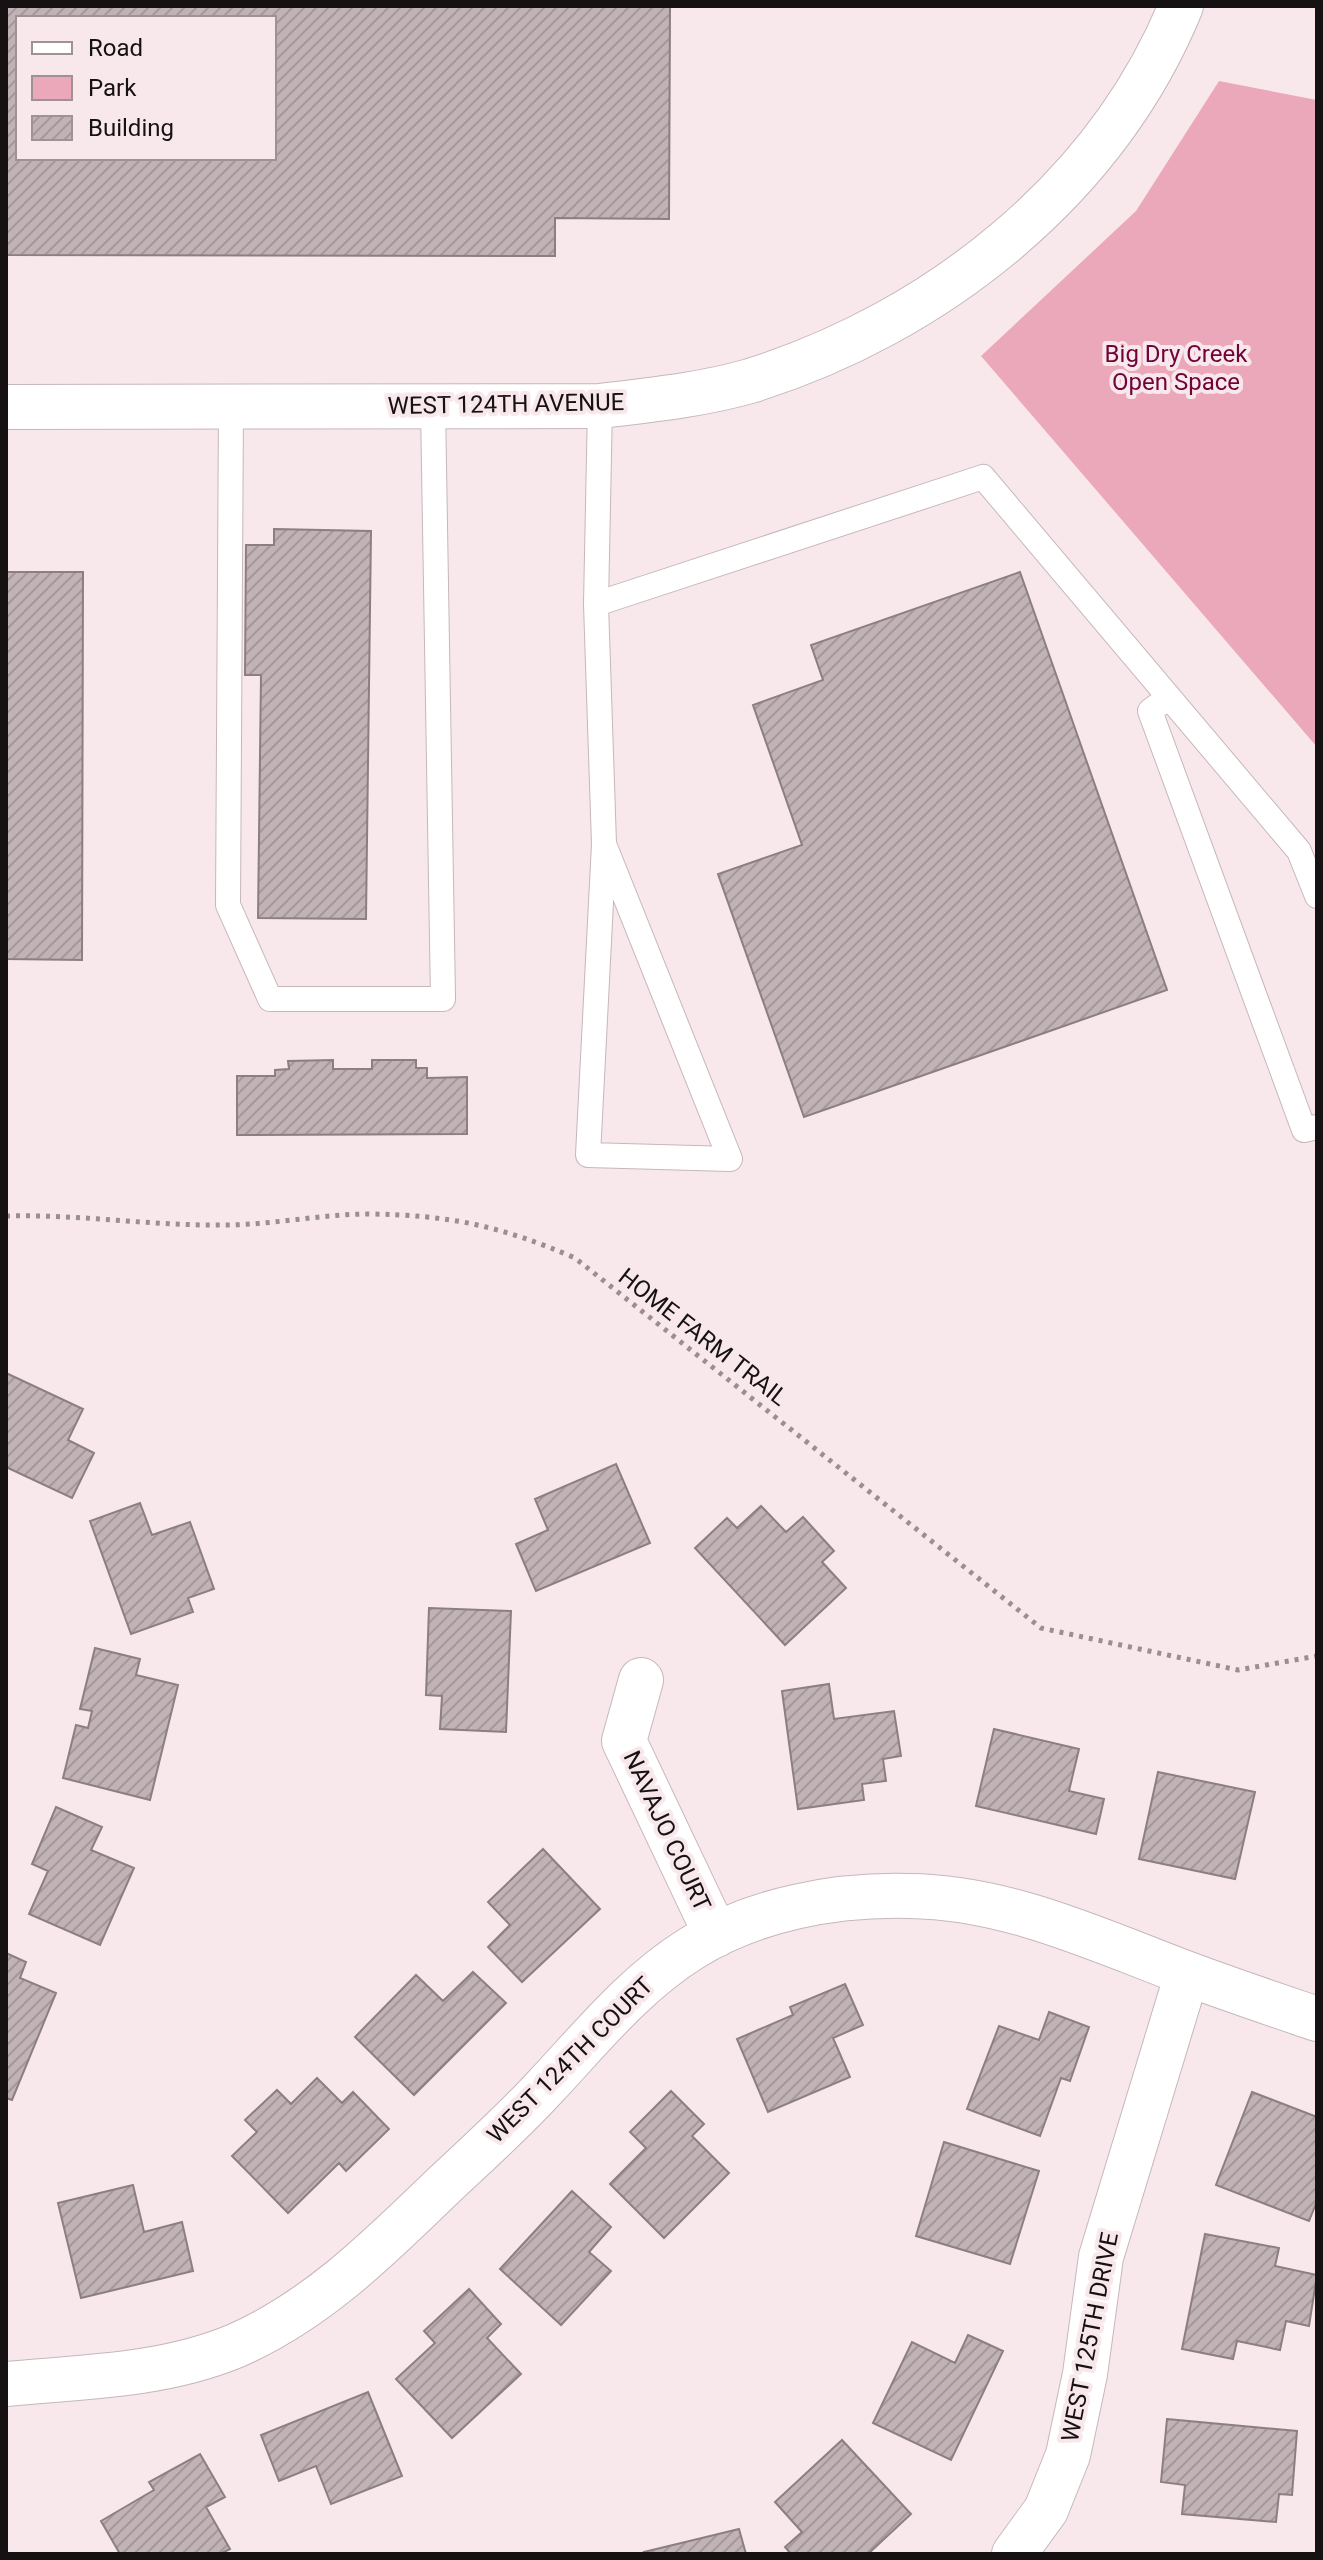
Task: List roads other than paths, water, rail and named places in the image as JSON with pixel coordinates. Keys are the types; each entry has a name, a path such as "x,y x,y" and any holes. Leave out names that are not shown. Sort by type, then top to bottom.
{"street":[{"name":"WEST 124TH AVENUE","path":"6,407 600,406 687,395 747,381 865,337 921,305 991,253 1071,178 1138,91 1181,6"},
{"name":"NAVAJO COURT","path":"641,1680 624,1741 716,1935"},
{"name":"WEST 124TH COURT","path":"6,2384 148,2370 184,2363 236,2345 274,2325 361,2265 535,2098 653,1975 716,1935 825,1901 912,1896 970,1901 1041,1918 1187,1974 1317,2019"},
{"name":"WEST 125TH DRIVE","path":"1014,2554 1046,2510 1068,2455 1085,2374 1101,2257 1187,1974"}],"lane":[{"path":"600,406 596,604 604,844 588,1155 730,1159 604,844"},
{"path":"231,408 228,905 270,999 443,999 433,407"},
{"path":"596,604 983,477 1299,851 1317,896"},
{"path":"1169,697 1150,711 1304,1130 1317,1127"}],"park label":[{"name":"Big Dry Creek Open Space","path":"1176,368"}]}
